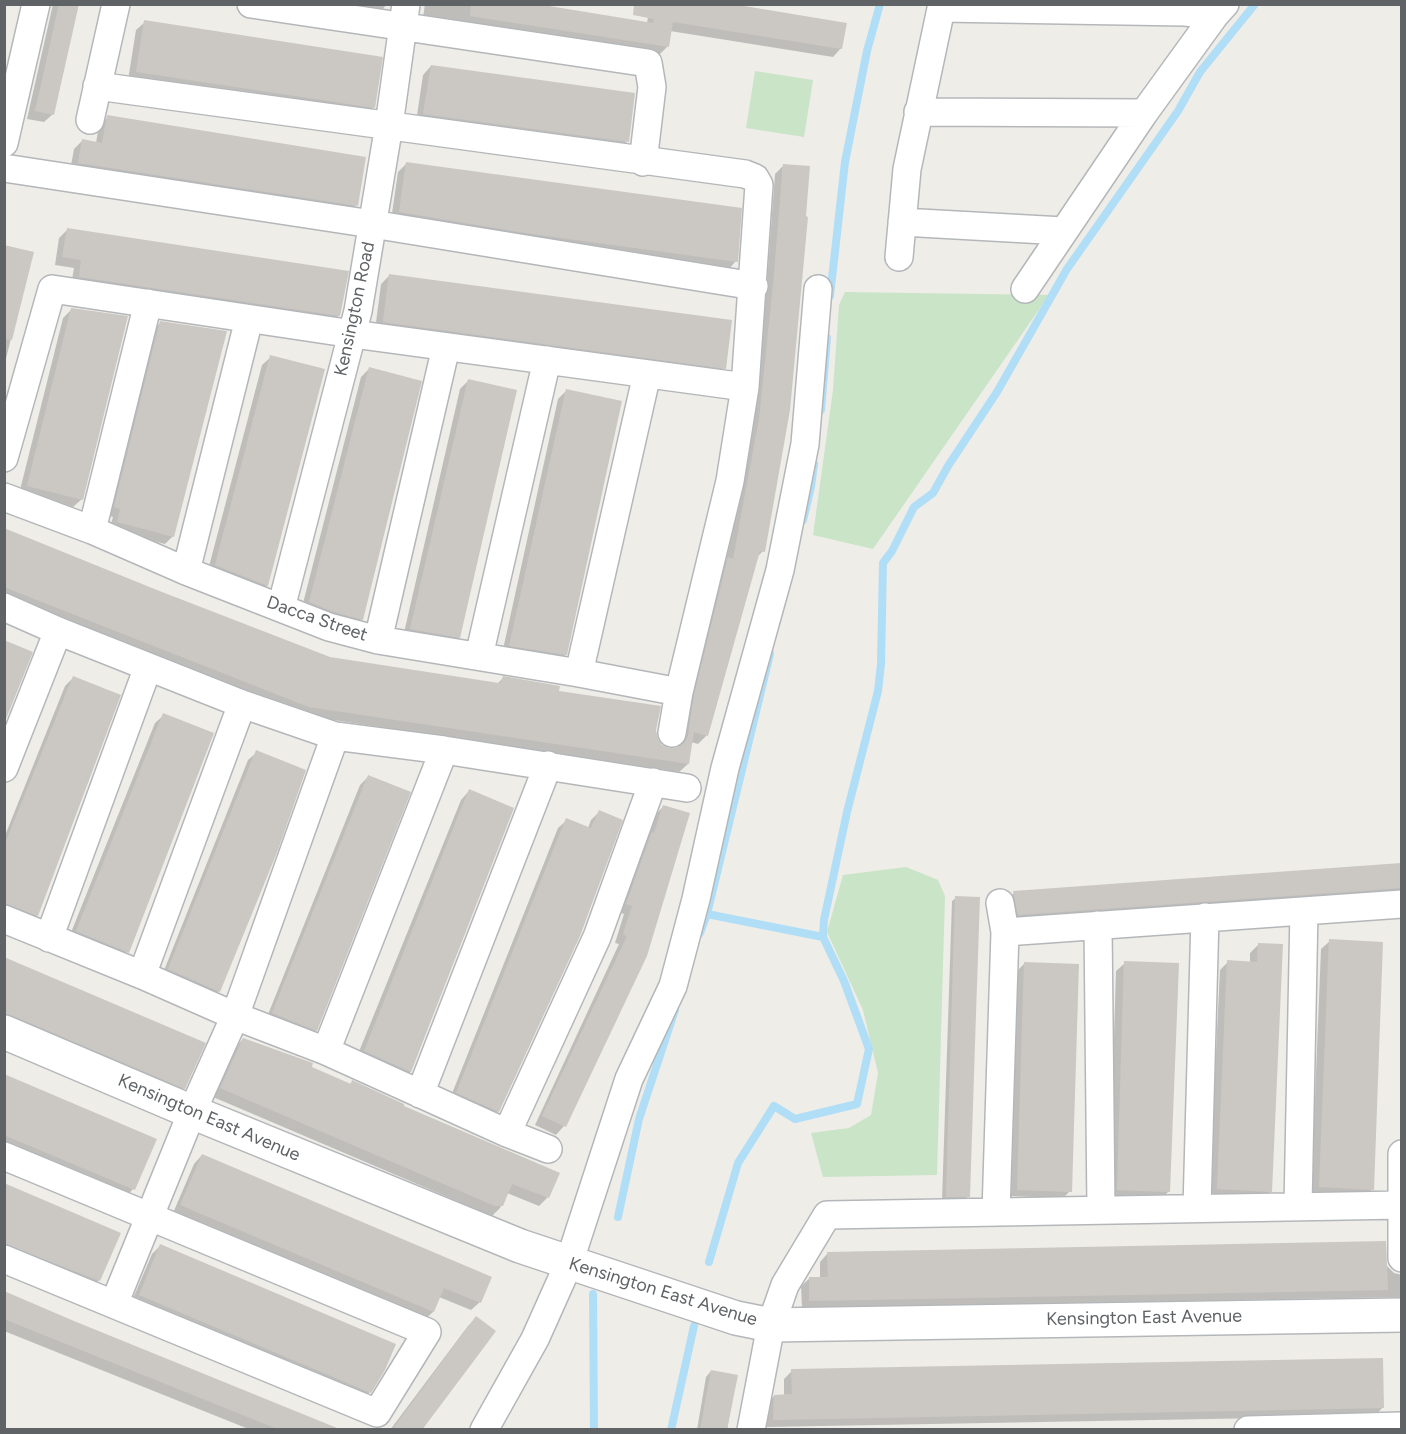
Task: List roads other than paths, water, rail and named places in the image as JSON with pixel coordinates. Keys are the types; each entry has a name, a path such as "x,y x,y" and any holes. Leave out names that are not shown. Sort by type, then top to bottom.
{"street":[{"path":"4,142 36,4"},
{"path":"90,120 116,4"},
{"path":"251,4 405,15 648,63 652,87 643,162"},
{"path":"899,257 907,169 942,6 1173,12 1220,10"},
{"path":"1025,289 1144,113 1220,10"},
{"name":"Kensington Road","path":"281,608 353,334 389,125 405,15"},
{"path":"98,86 643,162 745,174 755,178 759,185 746,387 730,481 679,692 672,733"},
{"path":"918,112 1144,113"},
{"path":"4,168 372,224 754,286"},
{"path":"902,222 1063,231"},
{"path":"4,458 52,289 353,334 746,387"},
{"path":"484,1430 535,1339 569,1263 629,1079 674,986 725,768 780,570 805,444 818,289"},
{"path":"92,530 148,303"},
{"path":"186,571 249,319"},
{"path":"378,640 446,347"},
{"path":"479,656 547,360"},
{"path":"579,673 647,374"},
{"name":"Dacca Street","path":"5,497 329,627 378,640 679,692"},
{"path":"4,607 58,631 242,704 335,736 548,765 687,788"},
{"path":"4,768 10,737 58,631"},
{"path":"49,938 148,667"},
{"path":"142,975 242,704"},
{"path":"114,1304 192,1112 236,1016 335,736"},
{"path":"326,1051 444,750"},
{"path":"420,1094 548,765"},
{"path":"507,1133 597,937 653,782"},
{"path":"996,1212 1005,932 1000,903"},
{"path":"1005,932 1401,904"},
{"path":"1298,1206 1304,911"},
{"path":"1197,1208 1205,917"},
{"path":"4,919 326,1051 507,1133 548,1149"},
{"path":"1098,925 1101,1210"},
{"name":"Kensington East Avenue","path":"4,1032 192,1112 509,1241 736,1318 771,1325 1401,1315"},
{"path":"1401,1154 1401,1258"},
{"path":"4,1156 428,1332 377,1413 4,1259"},
{"path":"751,1430 771,1325 786,1285 827,1215 1401,1205"},
{"path":"1248,1430 1401,1426"}],"waterway":[{"path":"830,296 845,162 867,51 880,4"},
{"path":"709,1262 738,1163 774,1106 795,1119 857,1104 869,1049 844,981 823,937 824,920 847,812 878,691 881,664 883,563 892,551 914,507 933,493 997,392 1067,269 1178,111 1200,72 1255,4"},
{"path":"821,410 827,338"},
{"path":"803,520 814,464"},
{"path":"707,914 770,654"},
{"path":"700,933 707,914 823,937"},
{"path":"618,1217 639,1119 675,1010"},
{"path":"593,1294 594,1430"},
{"path":"671,1430 694,1326"}]}
